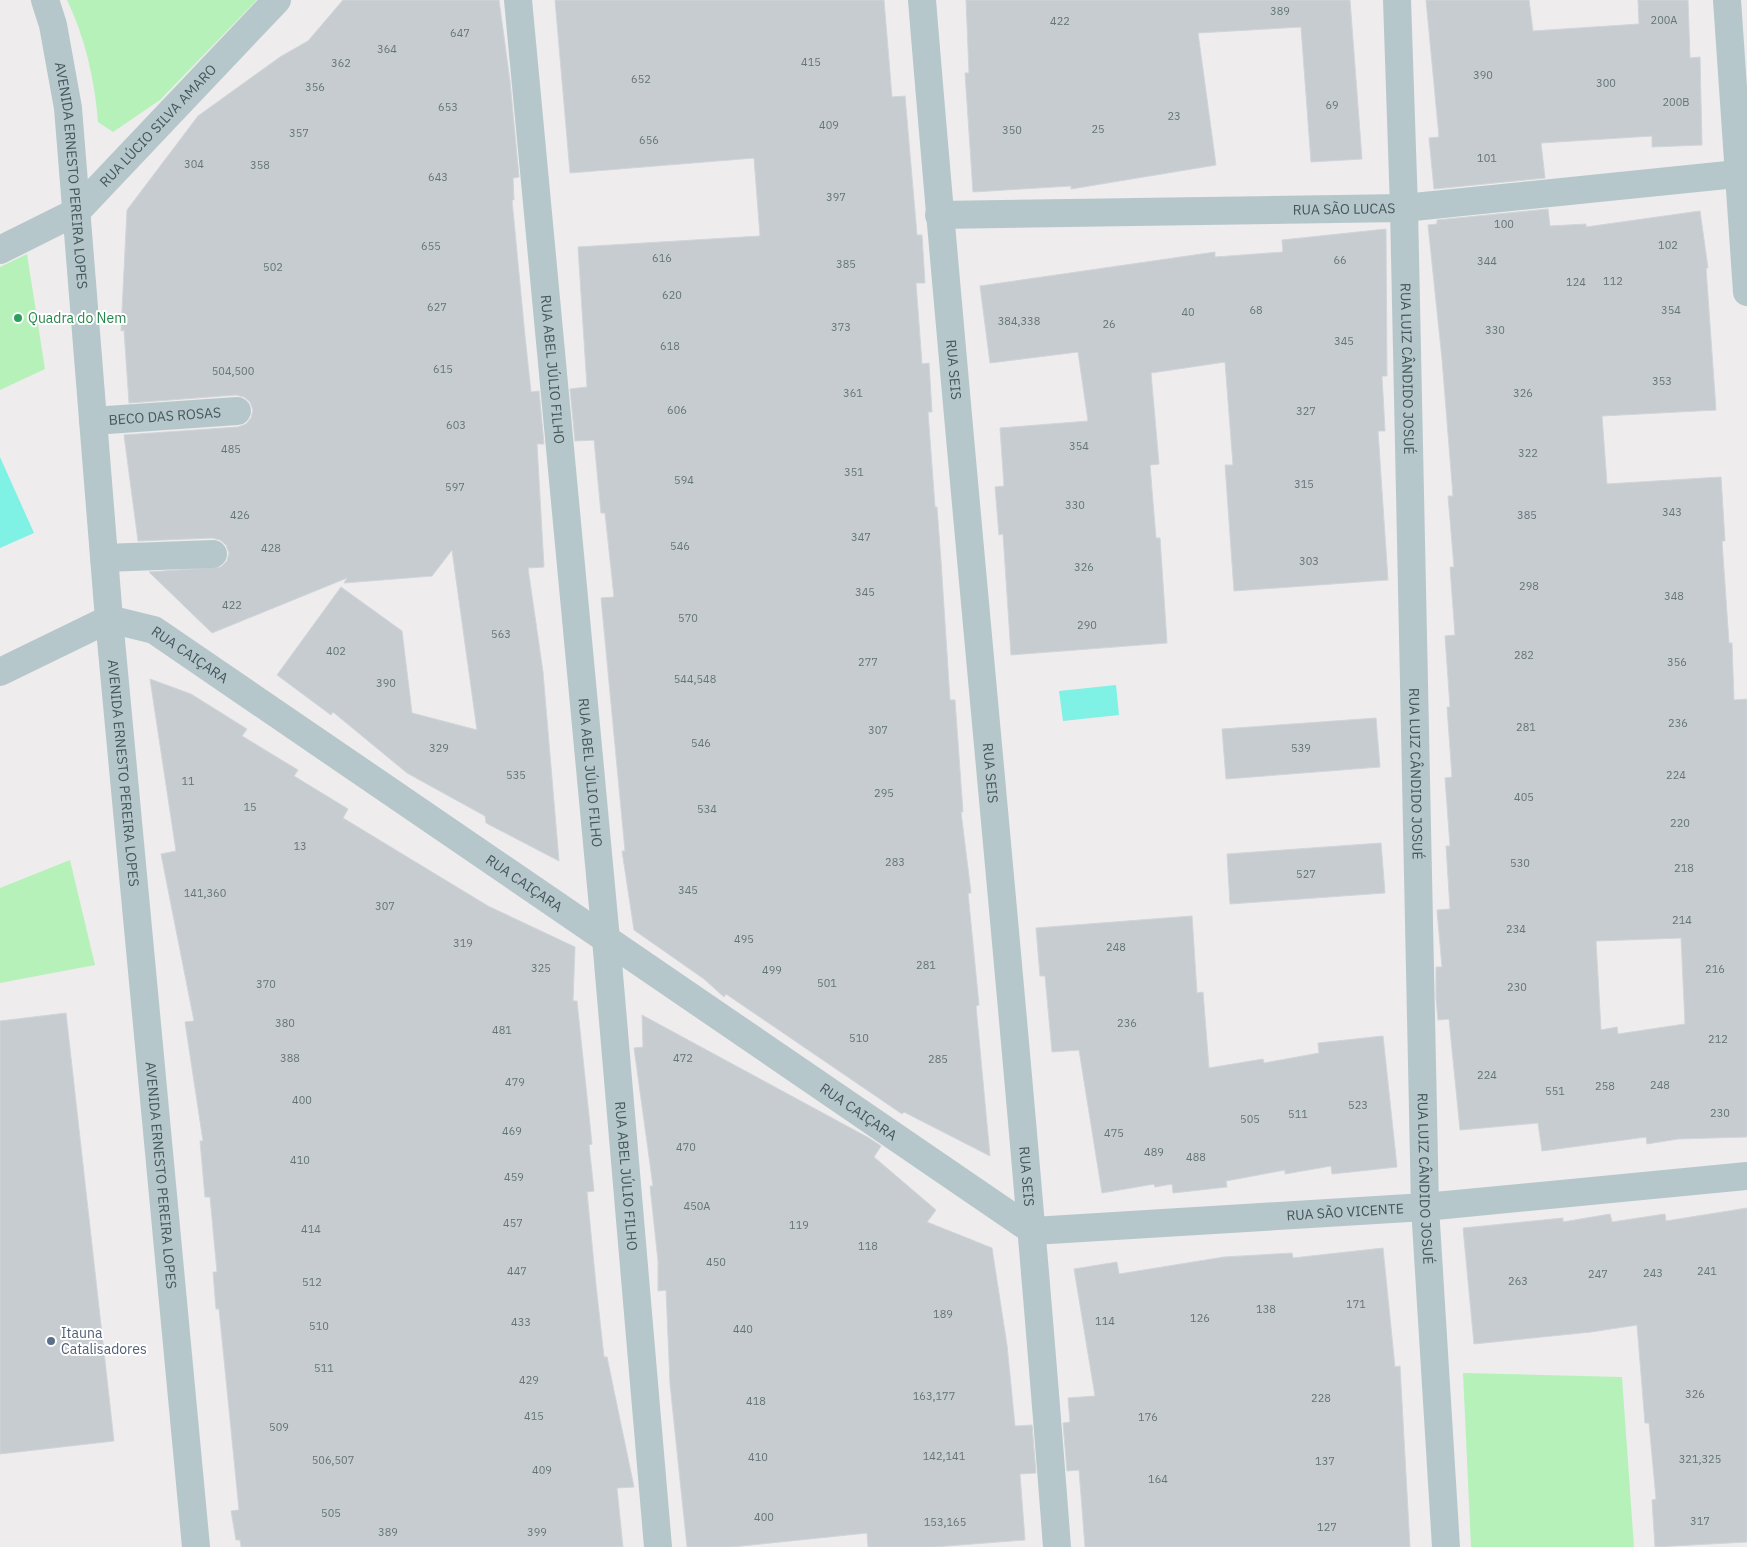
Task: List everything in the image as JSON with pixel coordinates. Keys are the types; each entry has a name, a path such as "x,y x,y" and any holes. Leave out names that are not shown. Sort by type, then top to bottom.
{"street":[{"name":"AVENIDA ERNESTO PEREIRA LOPES","path":"45,0 53,25 68,108 109,619 196,1547"},
{"name":"RUA LÚCIO SILVA AMARO","path":"0,250 76,212 277,0"},
{"name":"RUA ABEL JÚLIO FILHO","path":"518,0 606,939 658,1547"},
{"name":"RUA SEIS","path":"922,0 939,215 1033,1231 1057,1547"},
{"name":"RUA LUIZ CÂNDIDO JOSUÉ","path":"1397,0 1404,208 1425,1207 1446,1547"},
{"path":"1728,0 1742,174 1747,292"},
{"name":"RUA SÃO LUCAS","path":"939,215 1404,208 1742,174"},
{"name":"BECO DAS ROSAS","path":"93,421 237,411"},
{"path":"104,558 213,554"},
{"name":"RUA CAIÇARA","path":"109,619 154,630 1033,1231"},
{"path":"0,672 109,619"},
{"name":"RUA SÃO VICENTE","path":"1033,1231 1425,1207 1747,1176"}],"green space":[{"path":"67,0 257,0 160,100 113,132 98,122 94,91 84,44"},
{"name":"Quadra do Nem","path":"27,254 45,369 0,390 0,267"},
{"path":"70,860 95,965 0,983 0,888"},
{"path":"1463,1373 1622,1377 1634,1547 1471,1547"}],"water":[{"path":"0,457 34,533 0,548"},
{"path":"1116,685 1119,715 1063,721 1059,691"}],"building":[{"path":"343,0 499,0 510,81 519,177 513,178 514,200 512,200 525,336 531,392 539,391 544,444 537,444 544,567 528,568 543,672 559,861 486,823 485,816 407,773 333,712 331,715 277,675 341,587 402,631 412,713 477,730 452,550 432,576 344,583 347,578 212,633 149,572 221,567 227,561 229,553 226,545 220,540 212,538 138,541 124,435 238,427 246,424 251,418 253,410 250,402 244,397 236,395 129,403 124,330 121,331 127,210 198,116 280,57 308,41"},
{"path":"555,0 884,0 892,97 905,96 917,235 922,235 925,283 916,283 922,364 929,363 932,412 928,412 935,507 937,507 950,700 955,700 963,812 961,812 971,893 968,893 979,1005 976,1006 990,1156 904,1112 902,1114 726,994 724,997 704,979 634,930 622,851 625,851 601,598 614,597 605,513 601,513 594,440 575,441 570,389 587,387 578,247 760,236 754,158 570,173"},
{"path":"966,0 1350,0 1362,159 1311,162 1301,27 1198,33 1216,165 1071,189 1071,186 973,192 965,73 969,73"},
{"path":"1426,0 1529,0 1533,31 1639,24 1638,0 1688,0 1690,58 1700,57 1702,145 1652,147 1652,136 1541,143 1545,178 1434,189 1429,138 1439,137"},
{"path":"1548,209 1550,226 1586,224 1586,227 1700,211 1708,268 1706,268 1716,410 1602,416 1607,484 1721,477 1725,541 1722,541 1729,643 1732,643 1734,700 1747,699 1747,1137 1678,1139 1647,1144 1646,1137 1542,1151 1538,1123 1460,1130 1449,1019 1438,1020 1436,998 1436,967 1442,967 1437,910 1450,909 1446,846 1450,846 1445,778 1452,777 1447,707 1450,707 1445,636 1455,635 1450,567 1454,567 1448,496 1453,496 1442,359 1428,225 1437,224 1437,220","holes":["1681,938 1685,1024 1618,1034 1617,1027 1601,1030 1596,941"]},
{"path":"1386,229 1387,376 1382,376 1385,431 1378,431 1388,580 1234,591 1225,465 1233,465 1225,362 1151,373 1159,464 1150,465 1156,538 1160,538 1167,643 1011,655 1003,534 999,535 995,487 1004,486 1000,428 1088,421 1078,352 990,363 980,286 1215,252 1215,257 1283,252 1282,240"},
{"path":"150,679 191,694 247,729 242,736 298,770 294,776 348,809 343,818 488,906 575,947 573,1001 577,1001 592,1144 589,1145 594,1191 587,1192 596,1285 604,1357 607,1357 634,1487 617,1488 623,1547 241,1547 240,1540 236,1540 231,1511 239,1510 219,1309 216,1309 213,1272 217,1272 210,1197 205,1197 200,1141 203,1141 185,1022 194,1021 161,854 176,851"},
{"path":"1376,718 1380,767 1226,779 1222,729"},
{"path":"1381,843 1385,893 1230,904 1227,854"},
{"path":"1192,916 1197,993 1203,992 1209,1068 1263,1059 1264,1063 1319,1053 1318,1043 1383,1036 1397,1167 1332,1174 1331,1166 1285,1174 1285,1170 1226,1181 1227,1187 1173,1193 1172,1184 1155,1187 1154,1184 1102,1193 1079,1050 1052,1052 1045,976 1040,976 1036,928"},
{"path":"66,1013 114,1441 0,1454 0,1021"},
{"path":"642,1015 869,1138 881,1146 874,1157 936,1210 927,1222 992,1248 1007,1345 1015,1426 1032,1425 1036,1473 1020,1474 1025,1540 934,1547 868,1547 867,1533 732,1547 687,1547 670,1384 666,1290 658,1291 658,1261 650,1186 653,1186 634,1048 643,1047"},
{"path":"1747,1208 1747,1542 1655,1547 1652,1500 1656,1499 1649,1423 1645,1423 1637,1325 1591,1332 1474,1344 1463,1228 1563,1218 1563,1222 1610,1214 1612,1222 1665,1214 1666,1221"},
{"path":"1383,1248 1395,1367 1400,1366 1410,1547 1085,1547 1079,1470 1067,1471 1063,1423 1070,1422 1068,1398 1095,1396 1074,1269 1117,1262 1119,1274 1224,1257 1292,1253 1293,1258"}],"place":[{"name":"Quadra do Nem","path":"18,318"},
{"name":"Itauna Catalisadores","path":"51,1341"}]}
